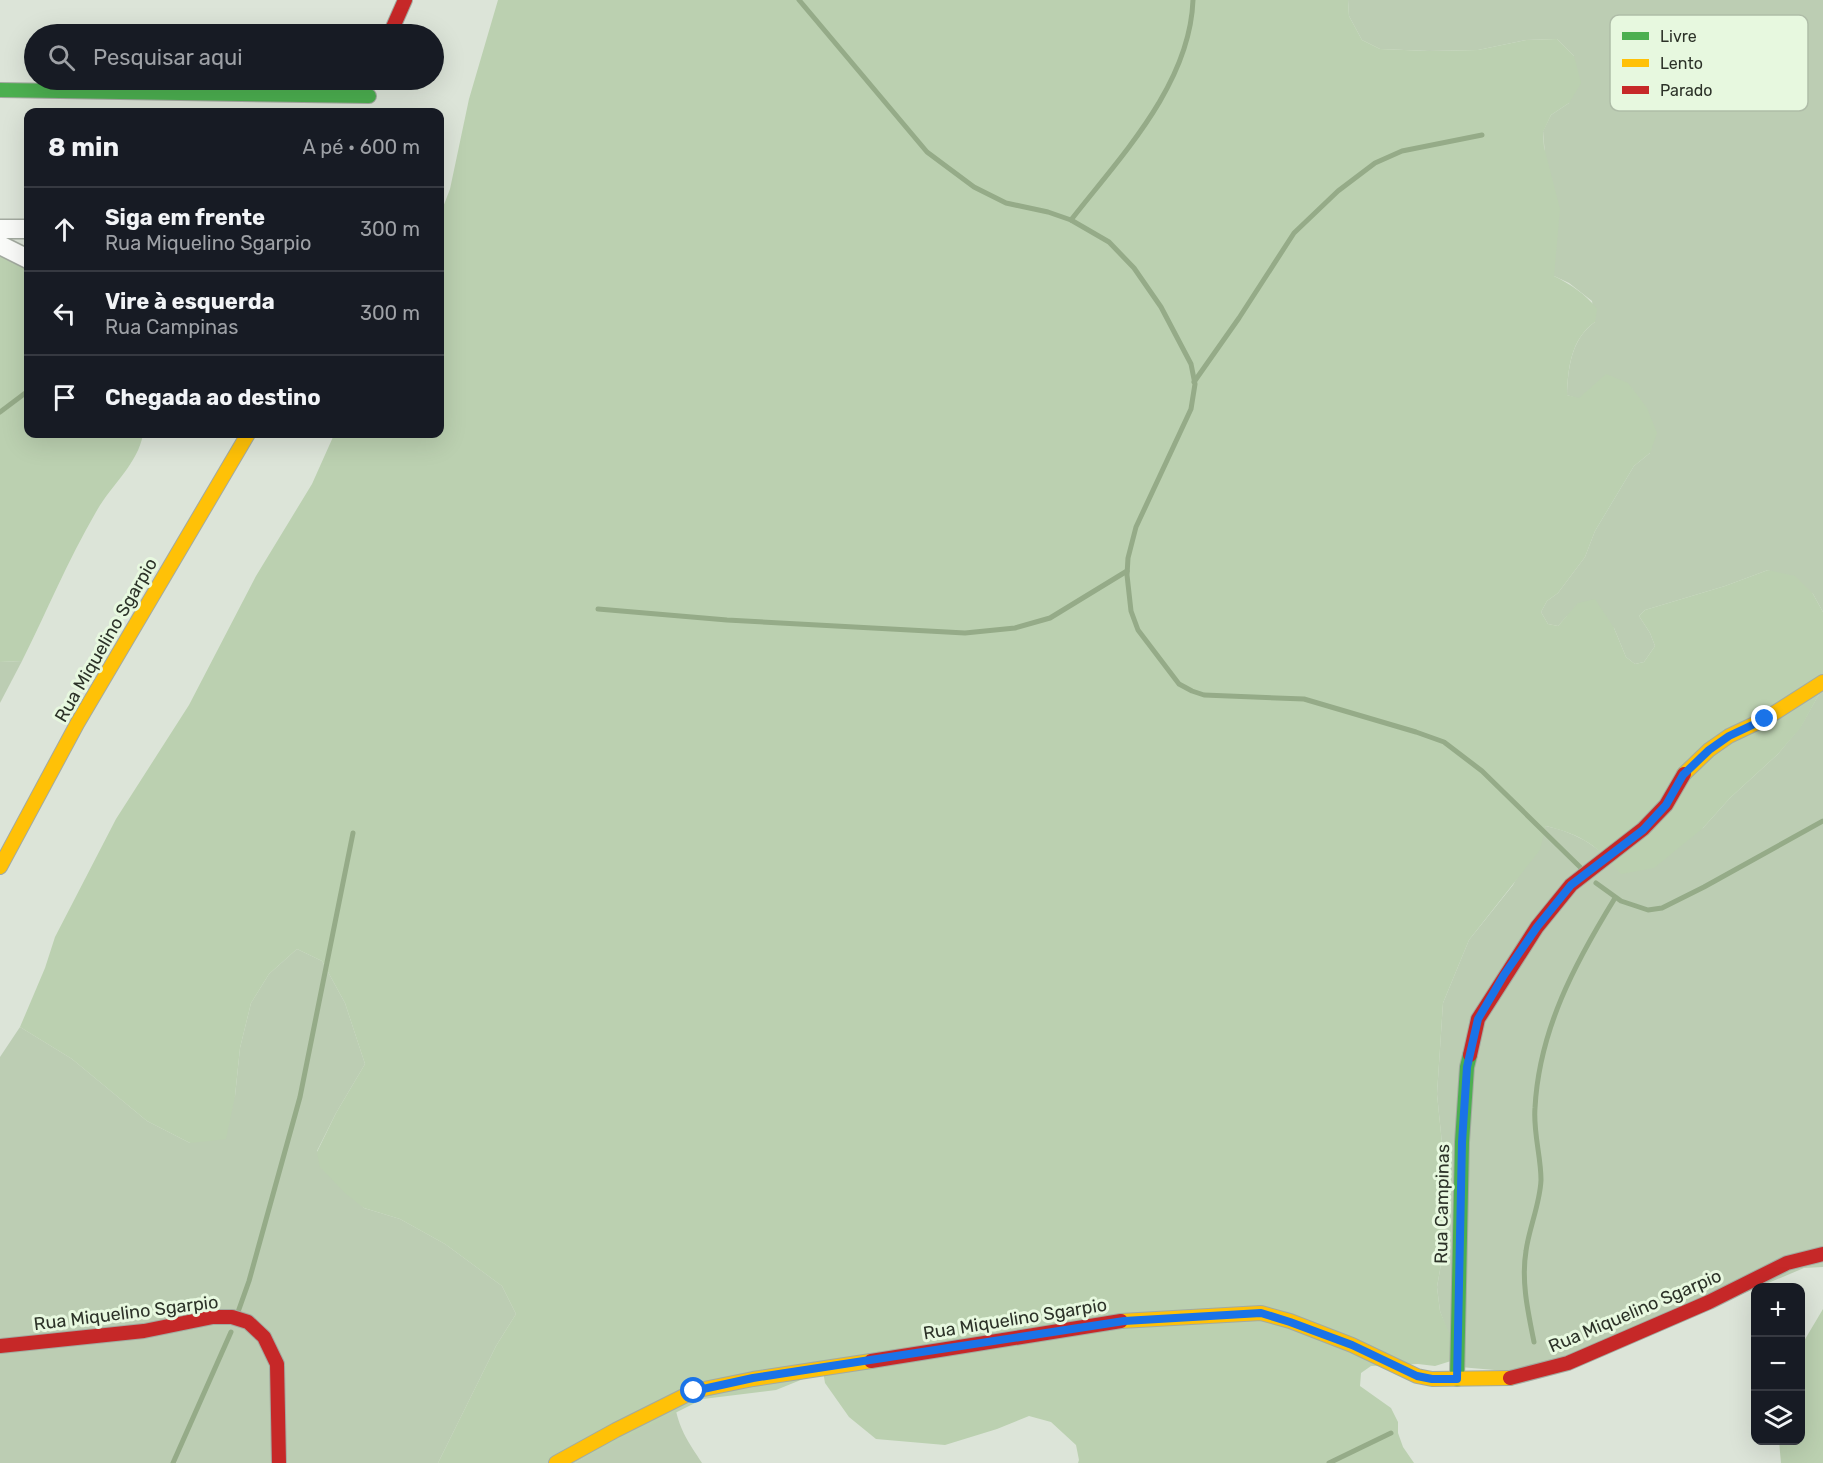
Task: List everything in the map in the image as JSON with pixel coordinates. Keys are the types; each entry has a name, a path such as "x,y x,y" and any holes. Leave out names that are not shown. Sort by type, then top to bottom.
{"street":[{"path":"394,24 405,0"},
{"path":"0,90 369,96"},
{"path":"366,108 371,90"},
{"path":"0,229 24,229"},
{"path":"0,245 24,257"},
{"name":"Rua Miquelino Sgarpio","path":"0,867 77,724 246,438"},
{"name":"Rua Campinas","path":"1457,1379 1462,1142 1467,1067 1478,1019 1504,975 1537,927 1571,885 1643,830 1666,805 1683,775 1709,750 1729,736 1765,719 1823,682"},
{"name":"Rua Miquelino Sgarpio","path":"556,1463 694,1391 753,1378 1124,1321 1261,1313 1352,1345 1417,1376 1432,1379 1509,1378 1568,1362 1709,1302 1786,1263 1823,1254"},
{"name":"Rua Miquelino Sgarpio","path":"0,1346 79,1339 168,1327 214,1316 242,1319 254,1325 274,1352 277,1364 279,1463"}],"green space":[{"path":"498,0 1348,0 1349,16 1362,40 1380,49 1478,50 1526,40 1557,39 1574,56 1581,83 1569,103 1551,115 1543,132 1544,147 1560,209 1554,276 1577,290 1597,309 1595,322 1581,337 1572,354 1567,395 1579,398 1606,374 1628,383 1647,408 1657,433 1650,453 1634,466 1595,531 1585,557 1558,593 1547,601 1541,612 1548,624 1558,626 1578,603 1595,599 1614,628 1626,657 1635,664 1644,662 1655,646 1639,616 1645,610 1725,586 1768,570 1795,576 1813,594 1823,612 1823,687 1801,727 1778,754 1730,798 1703,828 1654,868 1621,874 1588,842 1570,833 1546,826 1540,850 1469,940 1443,1003 1437,1094 1447,1193 1444,1247 1437,1287 1440,1311 1453,1343 1451,1361 1435,1366 1418,1364 1371,1366 1361,1373 1360,1386 1391,1408 1398,1422 1398,1433 1403,1447 1414,1463 1078,1463 1076,1445 1051,1422 1029,1416 997,1429 945,1445 876,1439 849,1417 825,1383 823,1371 776,1390 703,1399 575,1463 438,1463 496,1346 516,1314 502,1286 445,1244 400,1219 364,1208 345,1193 320,1167 317,1152 336,1113 365,1064 345,1003 322,961 297,949 269,974 251,1003 240,1048 235,1096 226,1139 190,1143 147,1121 72,1059 20,1027 45,968 55,937 116,819 189,705 256,576 312,484 333,438 444,438 444,205 450,189 469,99"},
{"path":"1348,0 1823,0 1823,612 1813,594 1768,570 1725,586 1645,610 1639,616 1655,646 1644,662 1635,664 1626,657 1614,628 1567,616 1558,626 1548,624 1541,612 1547,601 1558,593 1585,557 1595,531 1634,466 1650,453 1579,399 1567,395 1572,355 1581,337 1595,322 1592,301 1569,283 1554,276 1543,131 1551,115 1569,103 1574,56 1557,39 1526,40 1478,50 1380,49 1362,40 1349,16"},
{"path":"0,244 24,251 24,438 142,438 136,455 102,502 86,530 22,661 0,662"},
{"path":"22,661 0,703 0,662"},
{"path":"1823,687 1823,1267 1804,1268 1768,1283 1751,1283 1751,1290 1550,1375 1460,1367 1440,1311 1437,1287 1444,1247 1447,1193 1437,1094 1443,1003 1469,940 1513,885 1546,826 1578,837 1606,856 1703,828 1730,798 1778,754 1801,726"},
{"path":"297,949 322,961 345,1003 365,1064 317,1151 364,1208 400,1219 445,1244 502,1286 516,1314 496,1346 438,1463 0,1463 0,1057 20,1027 72,1059 147,1121 190,1143 235,1096 240,1048 251,1003 269,974"},
{"path":"1823,1309 1823,1463 1781,1463 1779,1445 1805,1445 1805,1339"},
{"path":"675,1407 682,1430 702,1463 575,1463"}],"waterway":[{"path":"799,0 927,152 974,187 1006,203 1048,212 1071,220 1109,242 1134,268 1161,307 1191,364 1195,384 1191,409 1136,527 1128,558 1127,575 1131,611 1138,630 1179,684 1204,695 1304,699 1444,742 1482,771 1580,867"},
{"path":"1071,220 1130,145 1166,90 1180,61 1189,31 1193,0"},
{"path":"1194,382 1294,233 1338,191 1375,163 1402,151 1482,135"},
{"path":"0,412 24,394"},
{"path":"598,609 727,620 965,633 1015,628 1050,618 1127,571"},
{"path":"1596,883 1621,901 1648,910 1662,908 1823,821"},
{"path":"238,1312 249,1281 300,1097 353,833"},
{"path":"1534,1342 1524,1274 1527,1242 1539,1198 1541,1180 1535,1117 1538,1079 1552,1024 1573,972 1615,898"},
{"path":"173,1463 231,1332"},
{"path":"1329,1463 1391,1433"}],"traffic: fast":[{"path":"0,90 369,96"},
{"path":"1457,1379 1462,1142 1467,1067 1470,1055"}],"traffic: slow":[{"path":"0,867 77,724 246,438"},
{"path":"1684,774 1709,750 1729,736 1765,719 1823,682"},
{"path":"1121,1321 1261,1313 1290,1321 1352,1345 1417,1376 1432,1379 1510,1378"},
{"path":"556,1463 694,1391 753,1379 871,1361"}],"traffic: jam":[{"path":"394,24 405,0"},
{"path":"1470,1055 1478,1019 1537,927 1571,885 1643,829 1666,805 1684,774"},
{"path":"1510,1378 1568,1363 1709,1302 1787,1263 1823,1254"},
{"path":"0,1346 144,1331 213,1317 232,1317 248,1322 264,1337 277,1364 279,1463"},
{"path":"871,1361 1121,1321"}],"route":[{"path":"694,1391 753,1378 1124,1321 1261,1313 1352,1345 1417,1376 1432,1379 1457,1379 1462,1142 1467,1067 1478,1019 1504,975 1537,927 1571,885 1643,830 1666,805 1683,775 1709,750 1729,736 1765,719"}]}
